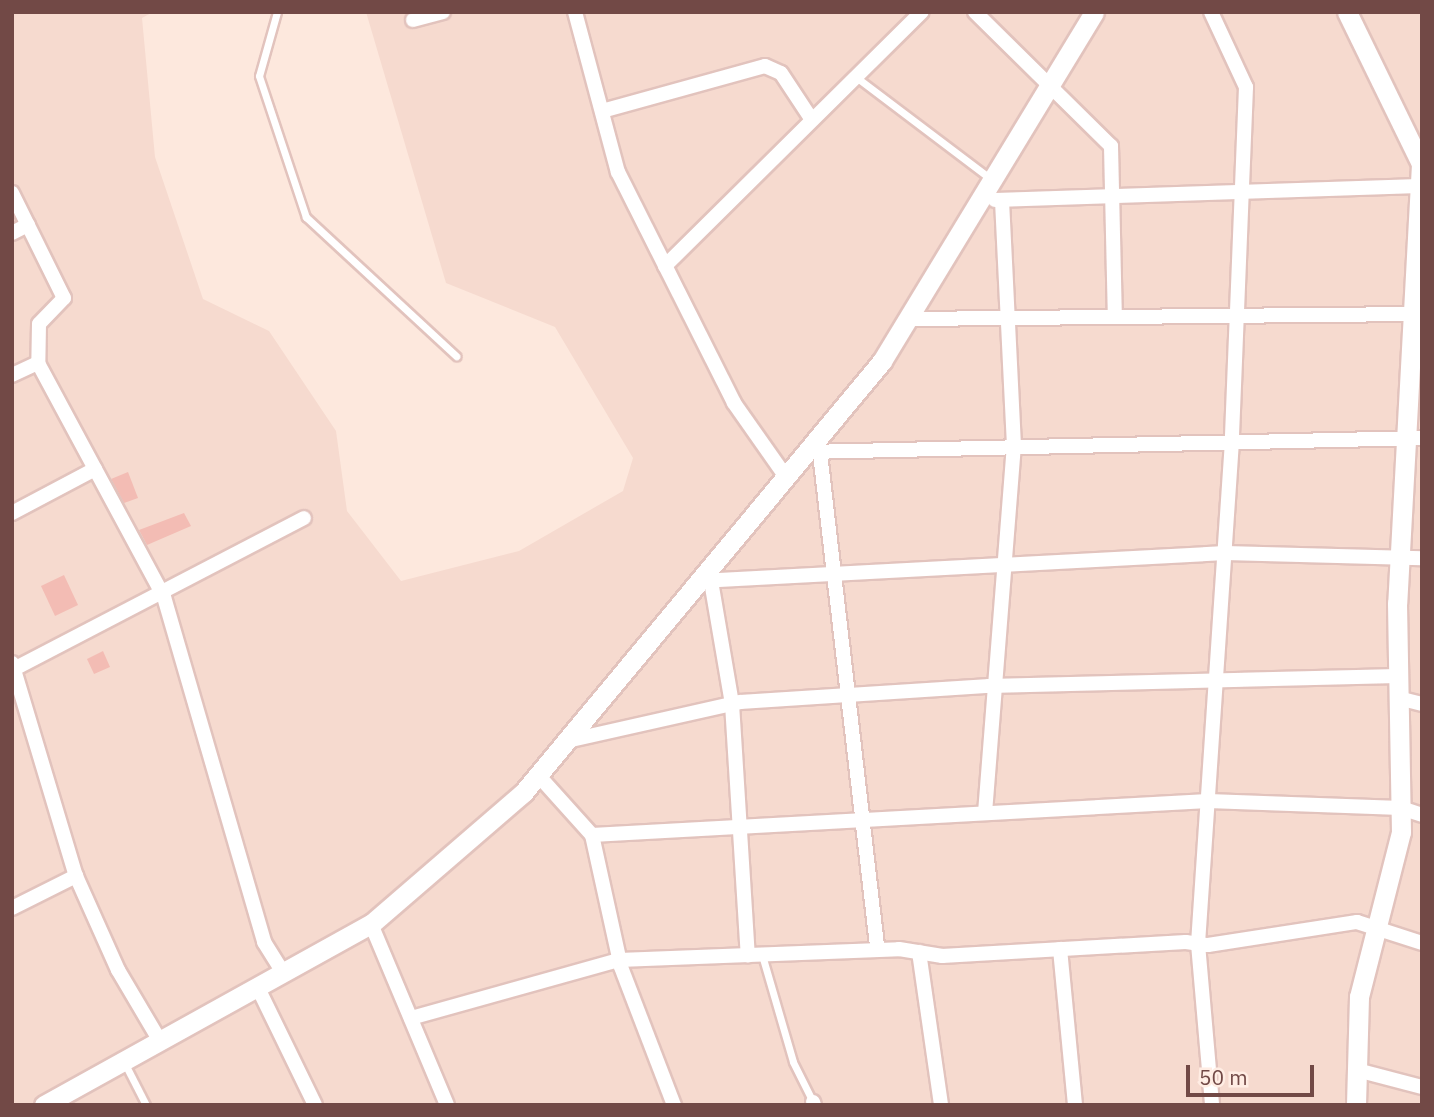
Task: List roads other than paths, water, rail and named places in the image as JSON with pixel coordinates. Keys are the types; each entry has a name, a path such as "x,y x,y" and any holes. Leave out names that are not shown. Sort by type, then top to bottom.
{"street":[{"path":"413,20 443,12"},
{"path":"575,12 618,172 734,403 786,477"},
{"path":"665,266 922,12"},
{"path":"975,12 1047,88 1111,146 1115,317"},
{"path":"44,1105 371,924 538,775 706,581 786,477 814,452 882,361 1094,12"},
{"path":"1211,12 1247,88 1232,441 1198,944 1212,1105"},
{"path":"1347,12 1422,164 1414,437 1399,555 1401,832 1359,997 1356,1105"},
{"path":"602,111 765,66 781,73 812,120"},
{"path":"979,201 1420,186"},
{"path":"12,193 64,298 39,324 38,363 161,593 264,942 284,974"},
{"path":"985,813 1014,446 1002,200"},
{"path":"12,233 28,225"},
{"path":"907,318 1417,314"},
{"path":"12,375 38,363"},
{"path":"814,452 1414,437"},
{"path":"814,452 834,574 877,949"},
{"path":"12,513 95,469"},
{"path":"160,1041 118,970 76,876 13,667 304,518"},
{"path":"706,581 1224,553 1399,555 1422,558"},
{"path":"706,581 732,704 740,827 755,954"},
{"path":"567,740 732,704 848,695 995,685 1398,676"},
{"path":"1398,698 1422,704"},
{"path":"538,775 592,835 619,960 674,1105"},
{"path":"592,835 1208,801 1401,808 1422,815"},
{"path":"12,908 76,876"},
{"path":"411,1018 619,960 877,949 943,956 1198,944 1357,922 1376,932 1422,943"},
{"path":"371,924 447,1105"},
{"path":"1060,949 1075,1105"},
{"path":"919,952 941,1105"},
{"path":"258,988 315,1105"},
{"path":"1357,1070 1422,1087"}],"lane":[{"path":"277,12 259,76 306,217 456,356"},
{"path":"856,77 992,180"},
{"path":"755,954 793,1062 814,1103"},
{"path":"123,1061 146,1105"}]}
